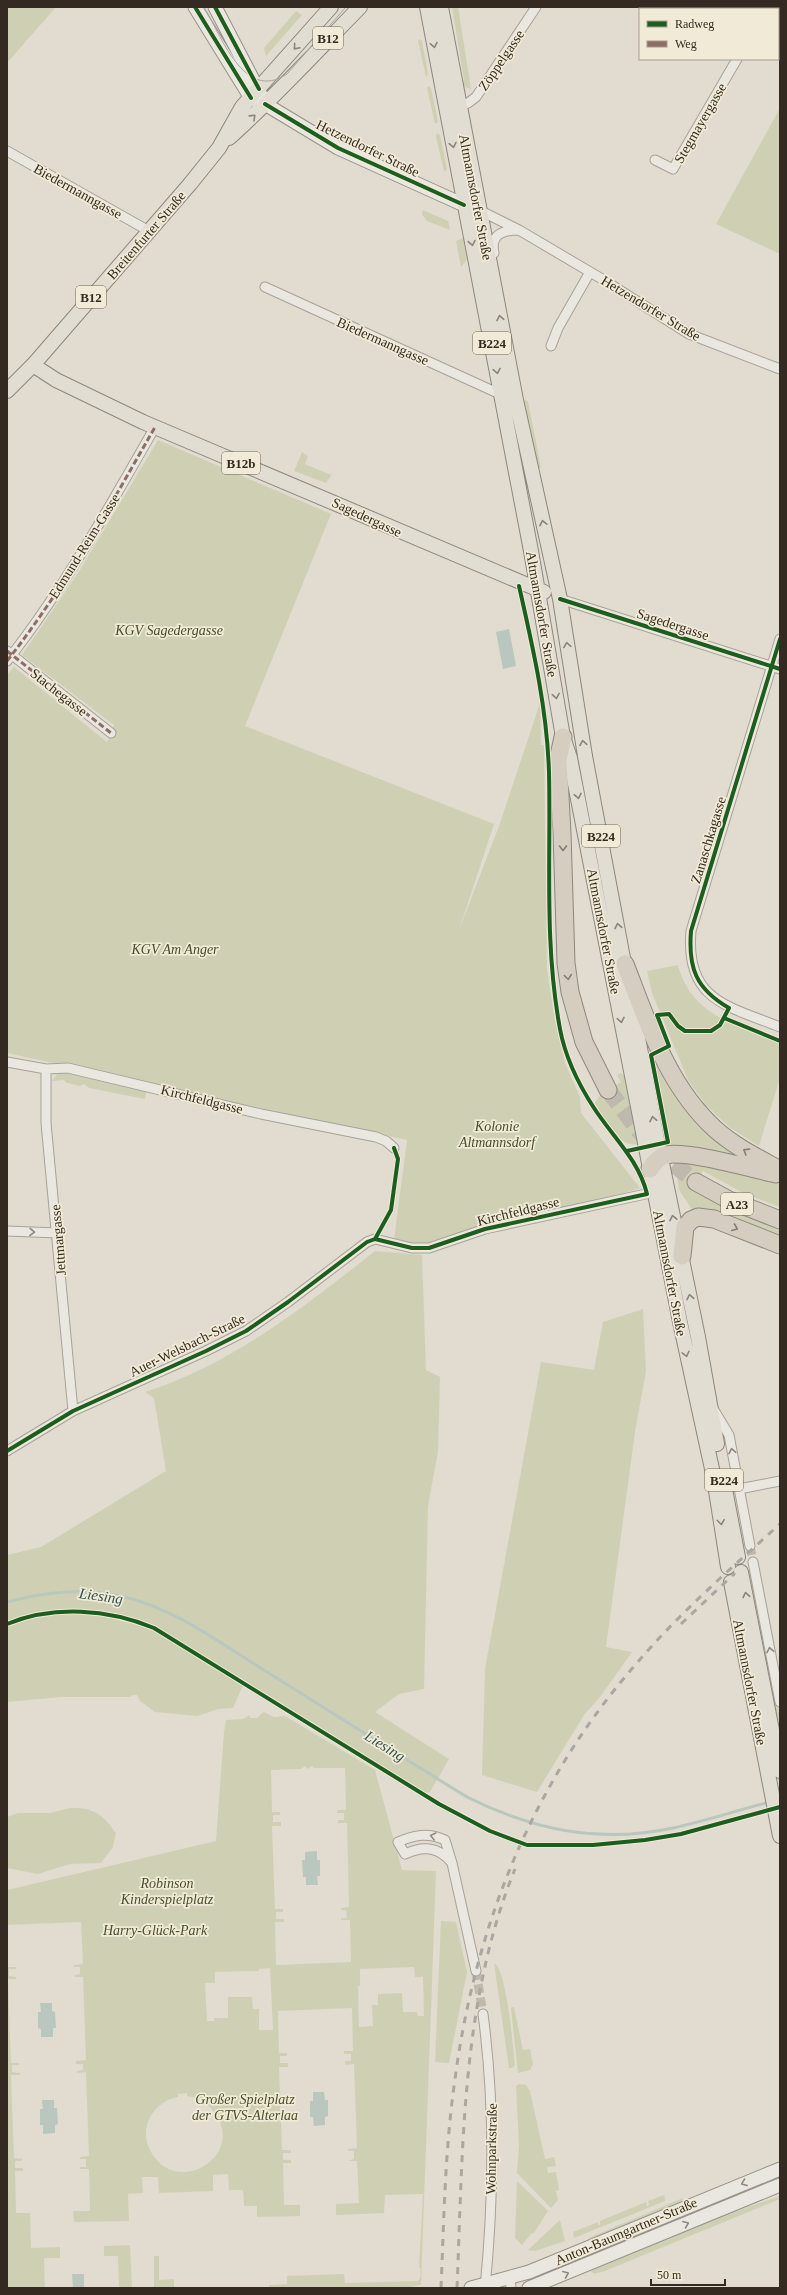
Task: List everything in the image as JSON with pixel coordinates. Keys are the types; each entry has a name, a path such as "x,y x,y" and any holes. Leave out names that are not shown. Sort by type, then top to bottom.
{"highway":[{"path":"563,737 558,760 566,963 570,992 580,1030 594,1064 608,1090"},
{"path":"625,964 659,1051 685,1096 721,1133 743,1149 780,1170"},
{"path":"655,1163 679,1155 780,1175"},
{"name":"A23","path":"696,1182 729,1200 780,1220"},
{"path":"682,1256 687,1224 693,1219 701,1216 780,1245"}],"main road":[{"path":"195,7 255,93 265,104"},
{"path":"215,7 247,65 255,93"},
{"name":"Breitenfurter Straße","path":"219,148 242,107 331,7"},
{"name":"Breitenfurter Straße","path":"7,391 33,365 219,148 265,104 360,7"},
{"name":"Altmannsdorfer Straße","path":"426,7 479,209 494,290 560,599 585,756 625,964 655,1163 655,1192 686,1353 704,1427 728,1567"},
{"name":"Altmannsdorfer Straße","path":"441,7 464,205 502,395 563,737 570,758 655,1163 682,1256 738,1557"},
{"path":"247,65 259,72 274,72"},
{"name":"Hetzendorfer Straße","path":"265,104 338,148 464,205"},
{"name":"Sagedergasse","path":"33,365 74,390 155,427 326,498 422,542 560,599"},
{"name":"Altmannsdorfer Straße","path":"741,1572 780,1767"},
{"name":"Altmannsdorfer Straße","path":"731,1582 780,1836"},
{"name":"Anton-Baumgartner-Straße","path":"471,2288 510,2283 689,2205 780,2169"},
{"name":"Anton-Baumgartner-Straße","path":"529,2288 780,2185"}],"street":[{"name":"Zöppelgasse","path":"453,106 468,103 476,97 536,7"},
{"name":"Stegmayergasse","path":"655,160 673,169 736,60"},
{"name":"Biedermanngasse","path":"7,151 149,231"},
{"name":"Hetzendorfer Straße","path":"464,205 479,209 519,230 590,272 689,334 780,369"},
{"name":"Altmannsdorfer Straße","path":"494,290 499,280 492,247 493,242 502,231 519,230"},
{"name":"Hetzendorfer Straße","path":"551,346 558,328 590,272"},
{"name":"Biedermanngasse","path":"265,287 502,395"},
{"name":"Edmund-Reim-Gasse","path":"9,656 104,515 155,427"},
{"name":"Sagedergasse","path":"560,599 776,667"},
{"name":"Zanaschkagasse","path":"780,639 776,667 691,932 690,951 692,966 698,980 717,1001 729,1008 780,1027"},
{"name":"Stachegasse","path":"9,656 111,733"},
{"name":"Kirchfeldgasse","path":"7,1062 46,1069 68,1068 92,1073 261,1114 376,1137 386,1141 394,1148"},
{"name":"Jettmargasse","path":"46,1069 46,1123 58,1233 73,1411"},
{"name":"Kirchfeldgasse","path":"388,1243 412,1248 429,1248 485,1229 655,1192"},
{"path":"7,1231 58,1233"},
{"name":"Auer-Welsbach-Straße","path":"7,1451 73,1411 246,1331 288,1302 367,1242 375,1239 388,1243"},
{"name":"Altmannsdorfer Straße","path":"710,1404 729,1435 750,1546"},
{"path":"739,1489 780,1481"},
{"name":"Altmannsdorfer Straße","path":"753,1562 780,1702"},
{"path":"452,1863 440,1851 430,1848 419,1848 405,1854 398,1842 415,1836 436,1836 444,1840 452,1863 476,1971"},
{"name":"Wohnparkstraße","path":"483,2014 488,2054 492,2122 486,2286"}],"green space":[{"path":"7,7 56,7 7,63"},
{"path":"452,7 458,7 471,89 465,87 462,83 464,80"},
{"path":"296,11 302,15 266,56 264,48"},
{"path":"419,39 422,41 428,74 426,77 418,41"},
{"path":"428,86 431,88 438,122 435,124 427,88"},
{"path":"780,108 780,254 716,224"},
{"path":"437,133 440,135 447,169 444,172 436,136"},
{"path":"423,210 448,221 450,230 427,221 422,214"},
{"path":"463,238 467,259 461,267 456,241"},
{"path":"523,400 528,401 541,468 538,468"},
{"path":"158,440 331,514 245,726 494,824 459,930 499,826 540,703 541,745 544,745 547,969 554,1016 565,1063 580,1097 581,1113 640,1188 602,1200 428,1245 394,1240 407,1140 7,1053 7,675 14,667 107,742 114,725 22,655 78,573"},
{"path":"302,452 308,456 305,464 331,475 335,470 326,483 294,471"},
{"path":"678,965 684,982 693,996 705,1007 732,1024 780,1042 780,1078 759,1146 729,1127 706,1105 688,1080 652,993 647,971"},
{"path":"654,1057 679,1100 733,1152 731,1155 671,1146"},
{"path":"64,1071 147,1088 145,1099 89,1088 84,1084 80,1086 67,1083 64,1080 52,1081 58,1073"},
{"path":"621,1073 628,1079 640,1144 632,1144 618,1138 608,1125 595,1103 600,1095 621,1082 617,1075"},
{"path":"674,1161 706,1165 780,1184 780,1207 745,1194 703,1171 692,1189 730,1210 780,1229 780,1240 693,1211 679,1190"},
{"path":"375,1251 422,1255 426,1370 440,1377 438,1452 428,1506 424,1689 399,1694 375,1712 449,1759 430,1792 425,1793 245,1681 233,1708 218,1709 198,1716 155,1712 140,1701 137,1695 130,1697 61,1697 7,1702 7,1555 41,1547 166,1471 154,1398 145,1392 208,1366 237,1350 294,1313"},
{"path":"643,1309 646,1371 635,1432 606,1647 632,1652 600,1697 584,1715 537,1792 482,1775 485,1669 541,1362 594,1370 603,1322"},
{"path":"751,1568 780,1716 780,1743 747,1572"},
{"name":"Harry-Glück-Park","path":"264,1712 274,1717 285,1716 375,1770 402,1870 436,1871 421,2285 404,2288 269,2288 269,2285 287,2284 287,2276 344,2274 345,2283 418,2281 420,2278 421,2269 419,2267 423,2194 385,2195 384,2213 336,2215 336,2204 359,2203 357,2161 348,2161 354,2159 354,2151 348,2151 348,2149 357,2148 354,2064 345,2065 345,2061 351,2061 351,2054 344,2054 344,2051 353,2051 352,2008 278,2011 279,2053 287,2053 287,2056 280,2056 280,2063 288,2063 288,2067 279,2067 282,2150 291,2150 291,2153 283,2153 283,2160 291,2160 291,2163 283,2163 284,2205 300,2205 300,2216 257,2217 257,2206 244,2206 243,2190 229,2190 228,2174 213,2175 213,2191 159,2193 158,2177 142,2177 143,2193 128,2194 129,2221 74,2222 73,2211 90,2211 89,2169 80,2169 80,2167 86,2167 86,2159 80,2159 80,2157 89,2156 86,2072 77,2073 77,2071 83,2070 83,2064 76,2064 76,2061 86,2060 83,1977 75,1977 75,1975 80,1974 80,1967 74,1967 74,1965 83,1964 81,1922 7,1925 7,1890 216,1841 226,1720 243,1719 250,1715 250,1718 257,1718","holes":["305,1766 307,1769 312,1766 314,1768 345,1768 346,1810 337,1810 337,1813 344,1813 344,1820 338,1820 338,1823 347,1823 349,1907 341,1908 341,1910 346,1910 347,1918 341,1918 341,1920 350,1920 351,1962 276,1965 275,1922 284,1922 284,1919 276,1919 276,1912 283,1912 283,1909 275,1909 272,1826 281,1826 281,1822 273,1822 273,1815 280,1815 280,1812 272,1812 271,1770 301,1769","414,1967 415,1977 423,1977 424,2016 418,2016 417,2012 403,2012 402,1993 378,1994 378,2005 372,2005 373,2026 359,2027 358,1986 360,1986 360,1969","270,1968 273,2030 259,2030 259,2009 253,2009 252,1997 228,1997 228,2018 214,2018 214,2021 207,2021 205,1983 215,1983 215,1972 259,1971 259,1969","187,2093 187,2096 197,2098 208,2105 217,2116 223,2132 221,2146 214,2158 202,2167 189,2172 174,2171 161,2164 150,2150 147,2142 146,2133 150,2117 162,2104 178,2097 178,2094"]},
{"path":"70,1808 85,1809 97,1813 107,1821 116,1833 113,1847 101,1863 70,1864 38,1874 7,1868 7,1817 18,1813 50,1813"},
{"path":"441,1921 456,1922 467,1972 449,2063 435,2062"},
{"path":"7,1925 8,1967 16,1967 16,1969 9,1969 9,1976 16,1977 16,1979 8,1979 11,2063 19,2063 19,2065 12,2065 12,2072 20,2073 20,2075 11,2075 14,2158 23,2159 22,2161 15,2161 15,2168 23,2168 23,2171 15,2171 16,2213 30,2213 31,2248 60,2247 60,2258 44,2258 45,2288 7,2288"},
{"path":"494,1963 499,1968 506,1994 515,2065 512,2068 509,2068"},
{"path":"514,2007 523,2050 530,2049 533,2064 530,2070 518,2073 511,2008"},
{"path":"519,2084 526,2085 530,2091 545,2159 554,2157 556,2166 547,2167 548,2173 556,2172 559,2190 556,2191 558,2200 551,2208 517,2173 519,2145 516,2086"},
{"path":"517,2181 548,2211 534,2233 531,2234 522,2245 515,2238"},
{"path":"664,2195 665,2201 574,2238 573,2232 598,2222 598,2225 600,2225 600,2221 646,2202 647,2206 649,2205 648,2201"},
{"path":"780,2196 780,2199 605,2271 594,2274 591,2271 600,2265 717,2218"},
{"path":"683,2198 682,2203 598,2237 586,2239"},
{"path":"560,2220 565,2241 535,2251 528,2250"},
{"path":"130,2245 132,2288 119,2288 118,2256 104,2256 104,2246"},
{"path":"154,2256 159,2256 159,2280 174,2279 174,2288 154,2288"}],"shaded area":[{"path":"509,629 516,666 503,669 496,632"},
{"path":"317,1851 317,1860 320,1860 320,1876 317,1876 318,1885 306,1885 306,1877 303,1877 302,1860 305,1860 305,1852"},
{"path":"40,2003 52,2003 52,2011 55,2012 56,2028 53,2028 53,2037 41,2037 41,2029 38,2028 38,2012 41,2012"},
{"path":"313,2092 324,2092 325,2100 328,2100 328,2116 325,2117 325,2125 314,2126 313,2117 310,2117 310,2101 313,2101"},
{"path":"42,2100 54,2100 54,2108 57,2108 58,2124 55,2125 55,2133 43,2134 43,2125 40,2125 40,2109 43,2109"},
{"path":"72,2274 84,2274 84,2288 73,2288"}],"waterway":[{"name":"Liesing","path":"7,1602 63,1592 91,1592 120,1596 140,1601 178,1617 215,1639 467,1797 517,1818 542,1826 593,1834 619,1835 646,1833 673,1828 770,1802"}],"tunnel":[{"path":"608,1090 651,1146 696,1182"},
{"path":"750,1546 753,1562"},
{"path":"476,1971 483,2014"}],"tram line":[{"path":"204,7 226,48 246,73 258,80 272,81 287,74 346,7"}],"railway":[{"path":"441,2288 445,2183 449,2131 455,2079 464,2023 477,1968 493,1914 513,1862 536,1811 564,1762 595,1716 630,1671 684,1613 780,1524"},
{"path":"681,1624 735,1573"},
{"path":"457,2288 464,2129 474,2023 484,1971 497,1919 515,1869"}],"marked path":[{"path":"7,661 28,634 67,577 155,427"},
{"path":"7,651 111,733"}],"cycle path":[{"path":"195,7 251,98"},
{"path":"215,7 259,89"},
{"path":"265,104 338,148 464,205"},
{"path":"7,1451 73,1411 206,1351 246,1331 288,1302 367,1242 375,1239 412,1248 429,1248 485,1229 647,1194 638,1170 583,1090 573,1070 562,1039 555,997 550,933 548,748 538,678 519,586"},
{"path":"560,599 780,669"},
{"path":"627,1151 668,1142 651,1055 669,1046 657,1015 669,1014 678,1026 685,1031 711,1031 720,1025 729,1008 709,993 696,976 691,956 691,931 780,639"},
{"path":"724,1018 780,1041"},
{"path":"375,1239 391,1210 398,1159 394,1148"},
{"path":"7,1624 43,1614 81,1612 100,1613 154,1628 439,1804 490,1831 527,1845 593,1845 645,1840 681,1834 780,1807"}],"park label":[{"name":"KGV Sagedergasse","path":"169,630"},
{"name":"KGV Am Anger","path":"175,949"},
{"name":"Kolonie Altmannsdorf","path":"497,1134"},
{"name":"Robinson Kinderspielplatz","path":"167,1892"},
{"name":"Großer Spielplatz der GTVS-Alterlaa","path":"245,2108"}]}
